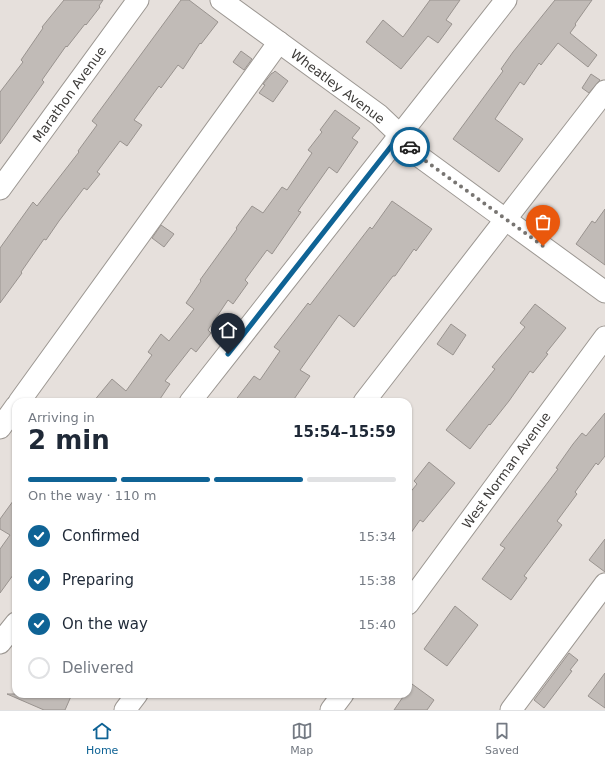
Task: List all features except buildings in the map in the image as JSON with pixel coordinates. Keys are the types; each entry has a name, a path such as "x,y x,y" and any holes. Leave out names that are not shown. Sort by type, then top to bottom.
{"street":[{"name":"Marathon Avenue","path":"0,189 138,0"},
{"name":"Wheatley Avenue","path":"220,0 379,115 400,135 416,154 605,292"},
{"path":"193,398 506,0"},
{"path":"22,398 279,42"},
{"path":"367,398 605,91"},
{"name":"West Norman Avenue","path":"412,599 605,337"},
{"path":"0,428 12,412"},
{"path":"511,710 605,584"},
{"path":"0,643 12,628"},
{"path":"125,710 134,698"},
{"path":"331,710 340,698"}],"way so far":[{"path":"410,147 416,154 543,246"}],"route":[{"path":"228,354 400,135 410,147"}]}
